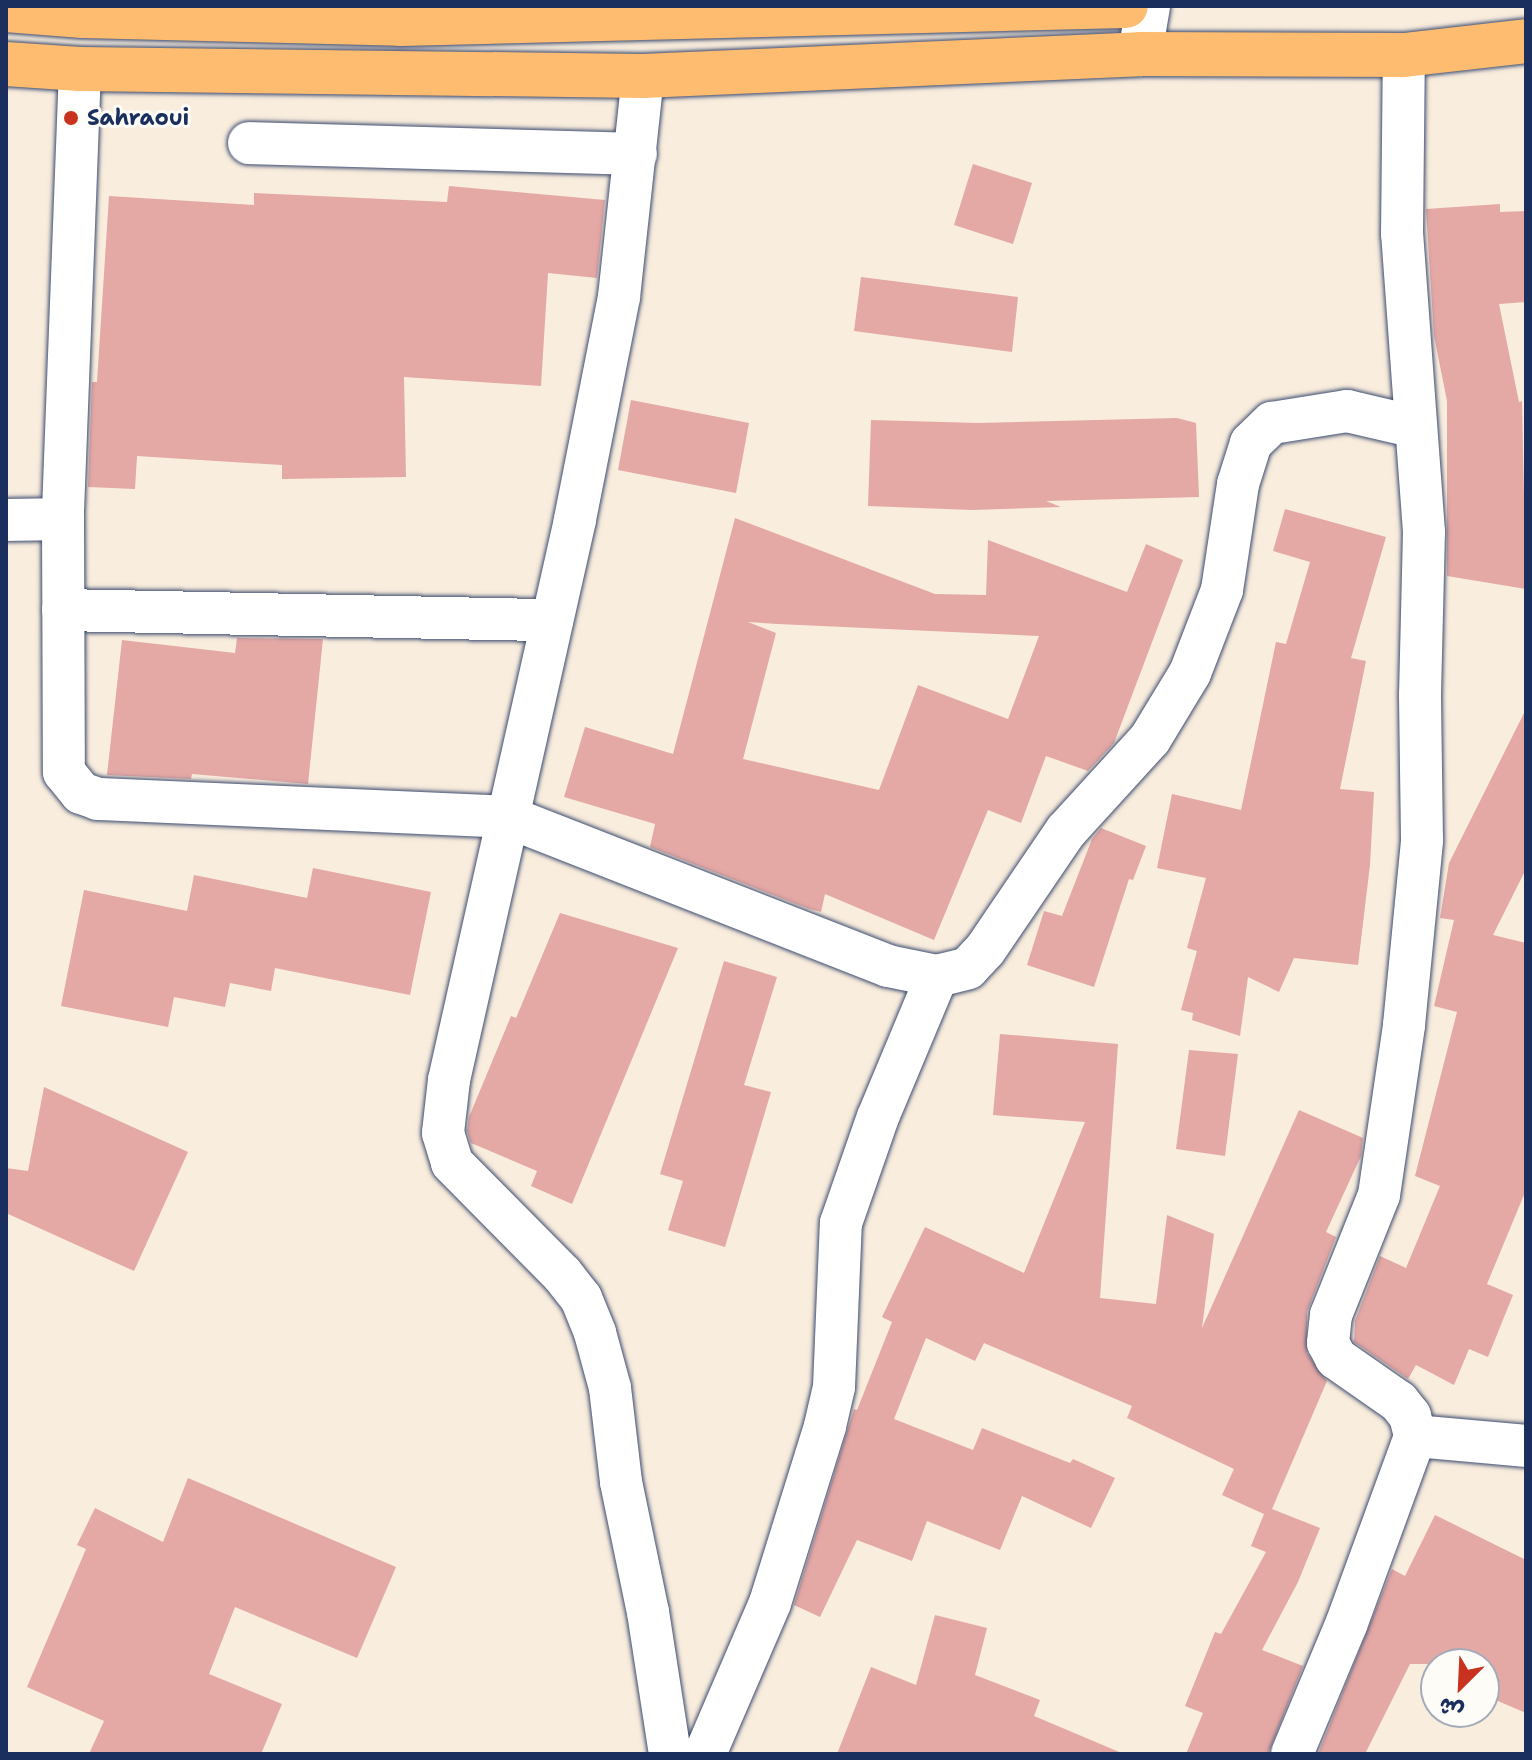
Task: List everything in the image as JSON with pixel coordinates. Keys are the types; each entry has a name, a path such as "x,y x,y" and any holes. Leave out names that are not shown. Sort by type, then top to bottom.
{"main road":[{"path":"6,10 83,16 402,15 1126,6"},
{"path":"6,64 80,69 643,76 1140,54 1404,55 1526,41"}],"street":[{"path":"1140,54 1148,6"},
{"path":"1292,1754 1346,1625 1415,1436 1410,1416 1399,1402 1336,1358 1328,1343 1331,1315 1379,1195 1404,1025 1421,855 1424,532 1402,234 1404,55"},
{"path":"80,69 63,519 64,772 81,793 98,799 508,817 888,966 937,976 968,968 985,950 1066,831 1150,739 1190,673 1222,590 1238,484 1251,443 1272,423 1294,417 1347,411 1416,427"},
{"path":"643,76 619,297 552,620 449,1080 443,1144 452,1163 562,1274 581,1298 595,1333 610,1388 621,1482 648,1612 670,1754"},
{"path":"249,143 636,154"},
{"path":"6,520 63,519"},
{"path":"63,610 552,620"},
{"path":"705,1754 770,1603 825,1426 834,1387 841,1223 878,1117 937,976"},
{"path":"1415,1436 1526,1446"}],"building":[{"path":"973,164 1032,183 1013,244 954,225"},
{"path":"449,186 605,200 597,278 548,273 541,386 404,377 406,477 282,479 282,465 137,456 135,489 88,487 92,382 97,382 109,196 254,205 254,193 447,202"},
{"path":"1500,204 1500,212 1526,211 1526,302 1499,304 1519,402 1522,401 1526,589 1447,576 1447,401 1434,336 1426,209"},
{"path":"861,277 1018,297 1012,352 854,331"},
{"path":"631,400 749,423 736,493 618,470"},
{"path":"1177,418 1196,423 1199,497 1046,501 1061,507 972,510 868,506 871,420 978,423"},
{"path":"1285,509 1386,537 1351,658 1366,661 1340,789 1374,792 1370,865 1358,965 1294,958 1279,992 1248,977 1240,1036 1192,1020 1193,1013 1181,1010 1197,951 1187,948 1206,878 1157,868 1172,794 1241,810 1276,642 1286,644 1310,562 1273,551"},
{"path":"735,518 935,594 986,595 988,540 1127,592 1146,544 1183,560 1114,743 1088,771 1046,756 1021,823 988,810 934,940 825,894 821,912 809,909 650,847 655,824 564,797 585,727 673,754","holes":["748,622 1039,636 1008,719 918,685 879,790 743,759 776,633"]},
{"path":"237,638 323,639 308,784 192,774 191,779 107,775 122,640 235,653"},
{"path":"1526,709 1526,869 1493,935 1526,943 1526,1190 1487,1284 1513,1295 1488,1357 1469,1349 1454,1385 1416,1365 1408,1379 1354,1342 1355,1321 1380,1256 1406,1268 1440,1186 1415,1176 1457,1012 1434,1006 1454,920 1440,918 1449,863"},
{"path":"1101,828 1146,846 1133,880 1129,879 1094,987 1027,965 1044,911 1062,916 1092,839"},
{"path":"313,868 431,892 410,995 275,968 271,991 230,983 225,1007 174,997 168,1027 61,1006 84,890 187,911 194,875 307,898"},
{"path":"560,913 678,948 572,1204 531,1186 537,1171 471,1143 467,1131 469,1117 511,1016 516,1018"},
{"path":"724,961 777,977 744,1085 771,1092 725,1247 668,1230 683,1181 660,1174"},
{"path":"1000,1034 1118,1044 1100,1298 1156,1304 1167,1215 1214,1234 1202,1328 1299,1110 1363,1138 1361,1156 1326,1232 1336,1237 1307,1312 1307,1353 1327,1381 1272,1509 1320,1528 1298,1582 1262,1650 1303,1666 1268,1754 1186,1754 1203,1713 1185,1706 1215,1632 1221,1634 1266,1552 1251,1546 1264,1514 1222,1495 1234,1469 1127,1418 1132,1406 984,1343 975,1361 926,1338 894,1419 973,1450 982,1428 1070,1463 1073,1459 1115,1478 1091,1528 1022,1496 1000,1550 927,1521 912,1561 857,1540 820,1617 794,1605 854,1409 857,1410 892,1322 882,1317 925,1227 1024,1273 1085,1122 993,1115"},
{"path":"1189,1050 1238,1054 1225,1156 1176,1149"},
{"path":"44,1087 188,1152 134,1271 6,1213 6,1168 28,1171"},
{"path":"188,1478 396,1567 357,1658 235,1607 209,1674 282,1704 261,1754 89,1754 104,1721 27,1687 86,1549 77,1545 95,1508 163,1542"},
{"path":"1435,1515 1526,1560 1526,1713 1500,1702 1500,1648 1420,1648 1420,1664 1410,1664 1365,1754 1318,1754 1392,1569 1405,1576"},
{"path":"935,1615 987,1628 975,1675 1040,1700 1034,1716 1124,1754 837,1754 871,1667 916,1685"}],"place":[{"name":"Sahraoui","path":"71,118"}]}
